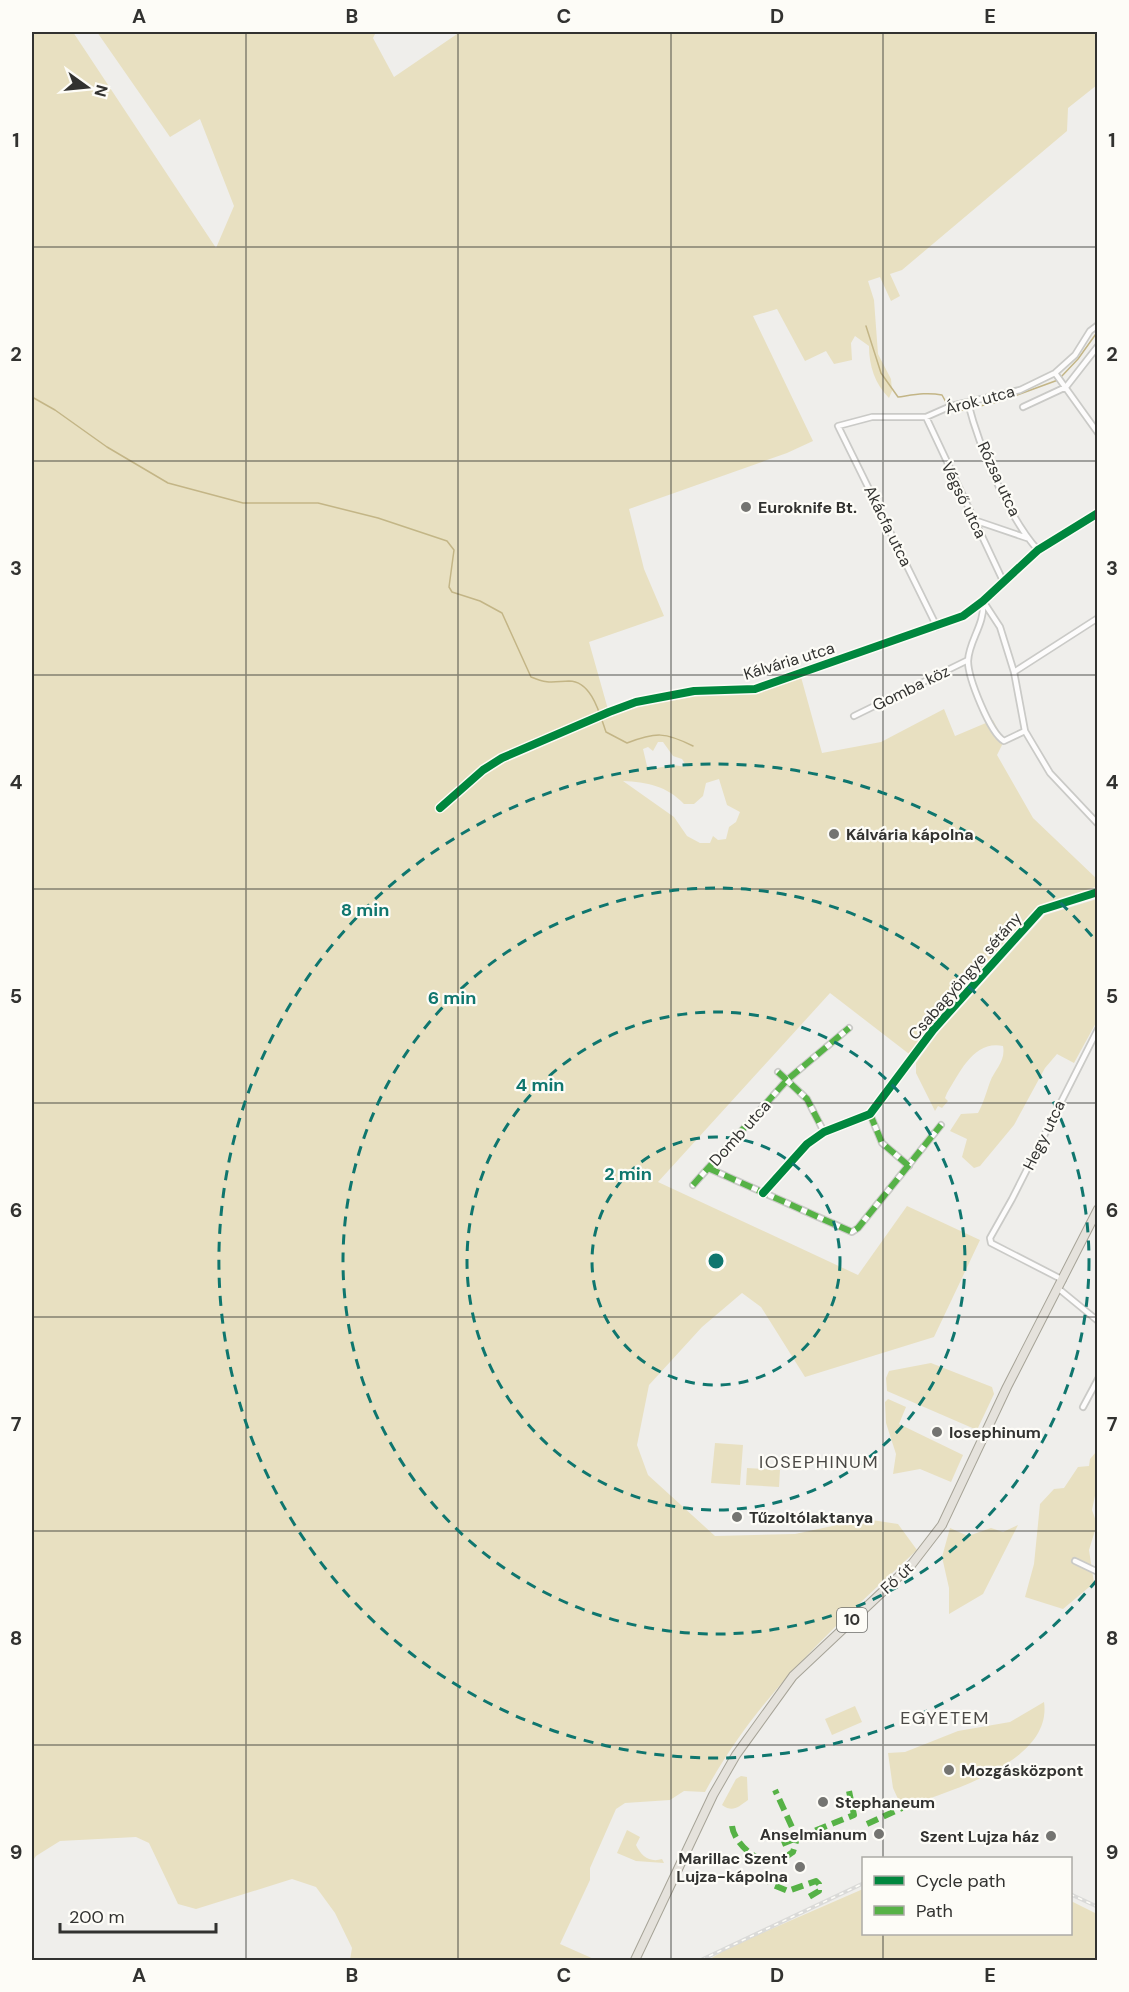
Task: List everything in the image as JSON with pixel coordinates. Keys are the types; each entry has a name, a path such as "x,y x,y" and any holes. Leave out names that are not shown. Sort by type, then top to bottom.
{"main road":[{"name":"Fő út","path":"635,1960 713,1795 736,1755 799,1670 912,1564 930,1544 952,1506 1007,1387 1098,1209"}],"street":[{"name":"Árok utca","path":"838,426 872,417 926,417 949,407 1020,390 1055,373 1075,355 1090,332 1098,325"},
{"path":"1023,407 1064,384 1098,346"},
{"path":"1055,373 1098,433"},
{"name":"Rózsa utca","path":"968,404 999,484 1027,538 1038,550"},
{"name":"Végső utca","path":"926,417 1004,583"},
{"name":"Akácfa utca","path":"838,426 937,627"},
{"name":"Kálvária utca","path":"440,808 478,774 502,758 636,702 694,691 755,689 963,616 983,602 1038,550 1098,513"},
{"path":"974,520 1027,538"},
{"path":"983,602 984,616 968,660 973,681 992,727 999,738 1004,741 1025,731"},
{"path":"983,602 1000,627 1014,672 1025,731 1050,774 1098,824"},
{"path":"1014,672 1098,618"},
{"name":"Gomba köz","path":"854,716 968,660"},
{"name":"Csabagyöngye sétány","path":"870,1114 933,1030 1041,910 1098,892"},
{"name":"Domb utca","path":"693,1185 787,1080 849,1028"},
{"name":"Hegy utca","path":"1063,1281 990,1241 1098,1029"},
{"path":"778,1072 807,1099 824,1132"},
{"path":"763,1193 807,1144 824,1132 870,1114 882,1143 909,1166"},
{"path":"708,1168 852,1232 858,1228 941,1125"},
{"path":"1059,1289 1098,1321"},
{"path":"1083,1407 1098,1379"},
{"path":"1075,1561 1098,1572"}],"shaded area":[{"path":"32,32 73,32 216,248 234,206 200,119 170,137 97,32 376,32 373,38 394,77 460,32 1097,32 1097,85 1068,108 1067,131 902,270 890,274 900,296 891,301 880,277 868,281 874,300 878,354 891,379 892,391 889,398 880,387 874,374 869,346 855,336 851,343 852,360 834,364 826,351 805,361 777,309 753,316 813,441 787,453 629,509 644,569 664,616 589,642 609,713 636,704 680,695 766,688 801,677 822,753 881,742 944,709 955,736 993,720 1004,741 997,755 1033,818 1097,879 1097,892 1046,907 990,965 913,1057 830,993 658,1182 858,1275 907,1206 980,1240 934,1337 805,1377 761,1307 742,1293 702,1327 649,1385 637,1445 648,1475 715,1536 795,1534 865,1519 898,1524 917,1550 857,1605 774,1692 726,1757 705,1792 684,1791 670,1800 625,1803 616,1809 590,1868 590,1880 560,1944 596,1960 350,1960 352,1948 335,1913 316,1887 292,1879 196,1909 178,1904 149,1843 136,1837 60,1841 36,1856 32,1862","holes":["658,742 663,742 673,756 682,759 687,767 673,765 651,769 647,766 643,749 648,747 653,751","719,779 727,805 740,812 736,822 729,827 726,839 718,840 713,836 710,843 700,843 687,836 674,817 623,781 656,786 671,793 684,804 694,804 703,796 706,783"]},
{"path":"1097,899 1097,1021 1074,1063 1057,1054 1045,1068 1014,1125 980,1166 974,1168 962,1157 967,1139 950,1131 961,1114 978,1113 990,1082 1002,1061 1003,1046 993,1045 984,1048 969,1059 947,1093 945,1098 948,1101 942,1108 938,1106 935,1111 916,1073 916,1063 938,1033 1045,915"},
{"path":"931,1363 992,1387 994,1394 977,1430 887,1391 886,1378 889,1371"},
{"path":"888,1399 906,1407 899,1424 963,1455 951,1482 920,1469 893,1474 896,1454 886,1423 885,1402"},
{"path":"715,1443 743,1445 740,1485 711,1483"},
{"path":"1097,1451 1097,1486 1092,1510 1097,1524 1089,1550 1094,1583 1063,1609 1025,1597 1034,1564 1040,1504 1054,1489 1064,1488 1078,1467 1089,1466 1090,1459"},
{"path":"747,1468 780,1470 779,1487 746,1485"},
{"path":"1018,1525 983,1594 949,1614 949,1588 942,1557 950,1528 968,1536 991,1528 1003,1532"},
{"path":"1044,1702 1042,1723 1032,1742 1015,1758 969,1784 902,1808 893,1788 888,1753 905,1752 958,1731 1010,1722"},
{"path":"855,1706 862,1722 832,1735 825,1719"},
{"path":"741,1776 747,1777 748,1800 729,1809 722,1805 736,1779"},
{"path":"627,1830 640,1837 636,1845 643,1855 654,1860 662,1859 664,1863 636,1861 617,1853"},
{"path":"862,1889 862,1935 1072,1935 1072,1902 1097,1914 1097,1960 708,1960 732,1946"}],"waterway":[{"path":"866,326 881,373 898,397 936,394 942,395 947,404"},
{"path":"1061,377 1078,359 1098,331"},
{"path":"971,408 998,402 1058,380"},
{"path":"32,397 55,410 107,447 168,483 243,503 318,503 378,518 447,541 454,550 449,587 452,592 480,601 502,613 531,677 546,682 577,682 594,700 606,732 627,743 660,735 675,738 693,746"},
{"path":"949,409 955,412 967,409"}],"railway":[{"path":"701,1960 862,1884"},
{"path":"1072,1895 1098,1907"}],"marked path":[{"path":"693,1185 787,1080 849,1028"},
{"path":"778,1072 807,1099 824,1132"},
{"path":"870,1114 882,1143 909,1166"},
{"path":"708,1168 852,1232 858,1228 941,1125"},
{"path":"732,1826 741,1844 759,1859 775,1862 793,1852 797,1838 775,1790"},
{"path":"782,1844 854,1815 849,1791"},
{"path":"867,1824 902,1808"},
{"path":"763,1873 771,1884 788,1891 816,1881 819,1884 819,1891 807,1898"}],"cycle path":[{"path":"440,808 483,770 502,758 636,702 694,691 755,689 963,616 983,601 1038,550 1098,513"},
{"path":"763,1193 807,1144 824,1132 870,1114 933,1030 1041,910 1098,892"}],"place":[{"name":"Euroknife Bt.","path":"746,507"},
{"name":"Kálvária kápolna","path":"834,834"},
{"name":"Iosephinum","path":"937,1432"},
{"name":"Tűzoltólaktanya","path":"737,1517"},
{"name":"Mozgásközpont","path":"949,1770"},
{"name":"Stephaneum","path":"823,1802"},
{"name":"Anselmianum","path":"879,1834"},
{"name":"Szent Lujza ház","path":"1051,1836"},
{"name":"Marillac Szent Lujza-kápolna","path":"800,1867"}],"district":[{"name":"IOSEPHINUM","path":"819,1462"},
{"name":"EGYETEM","path":"945,1718"}]}
